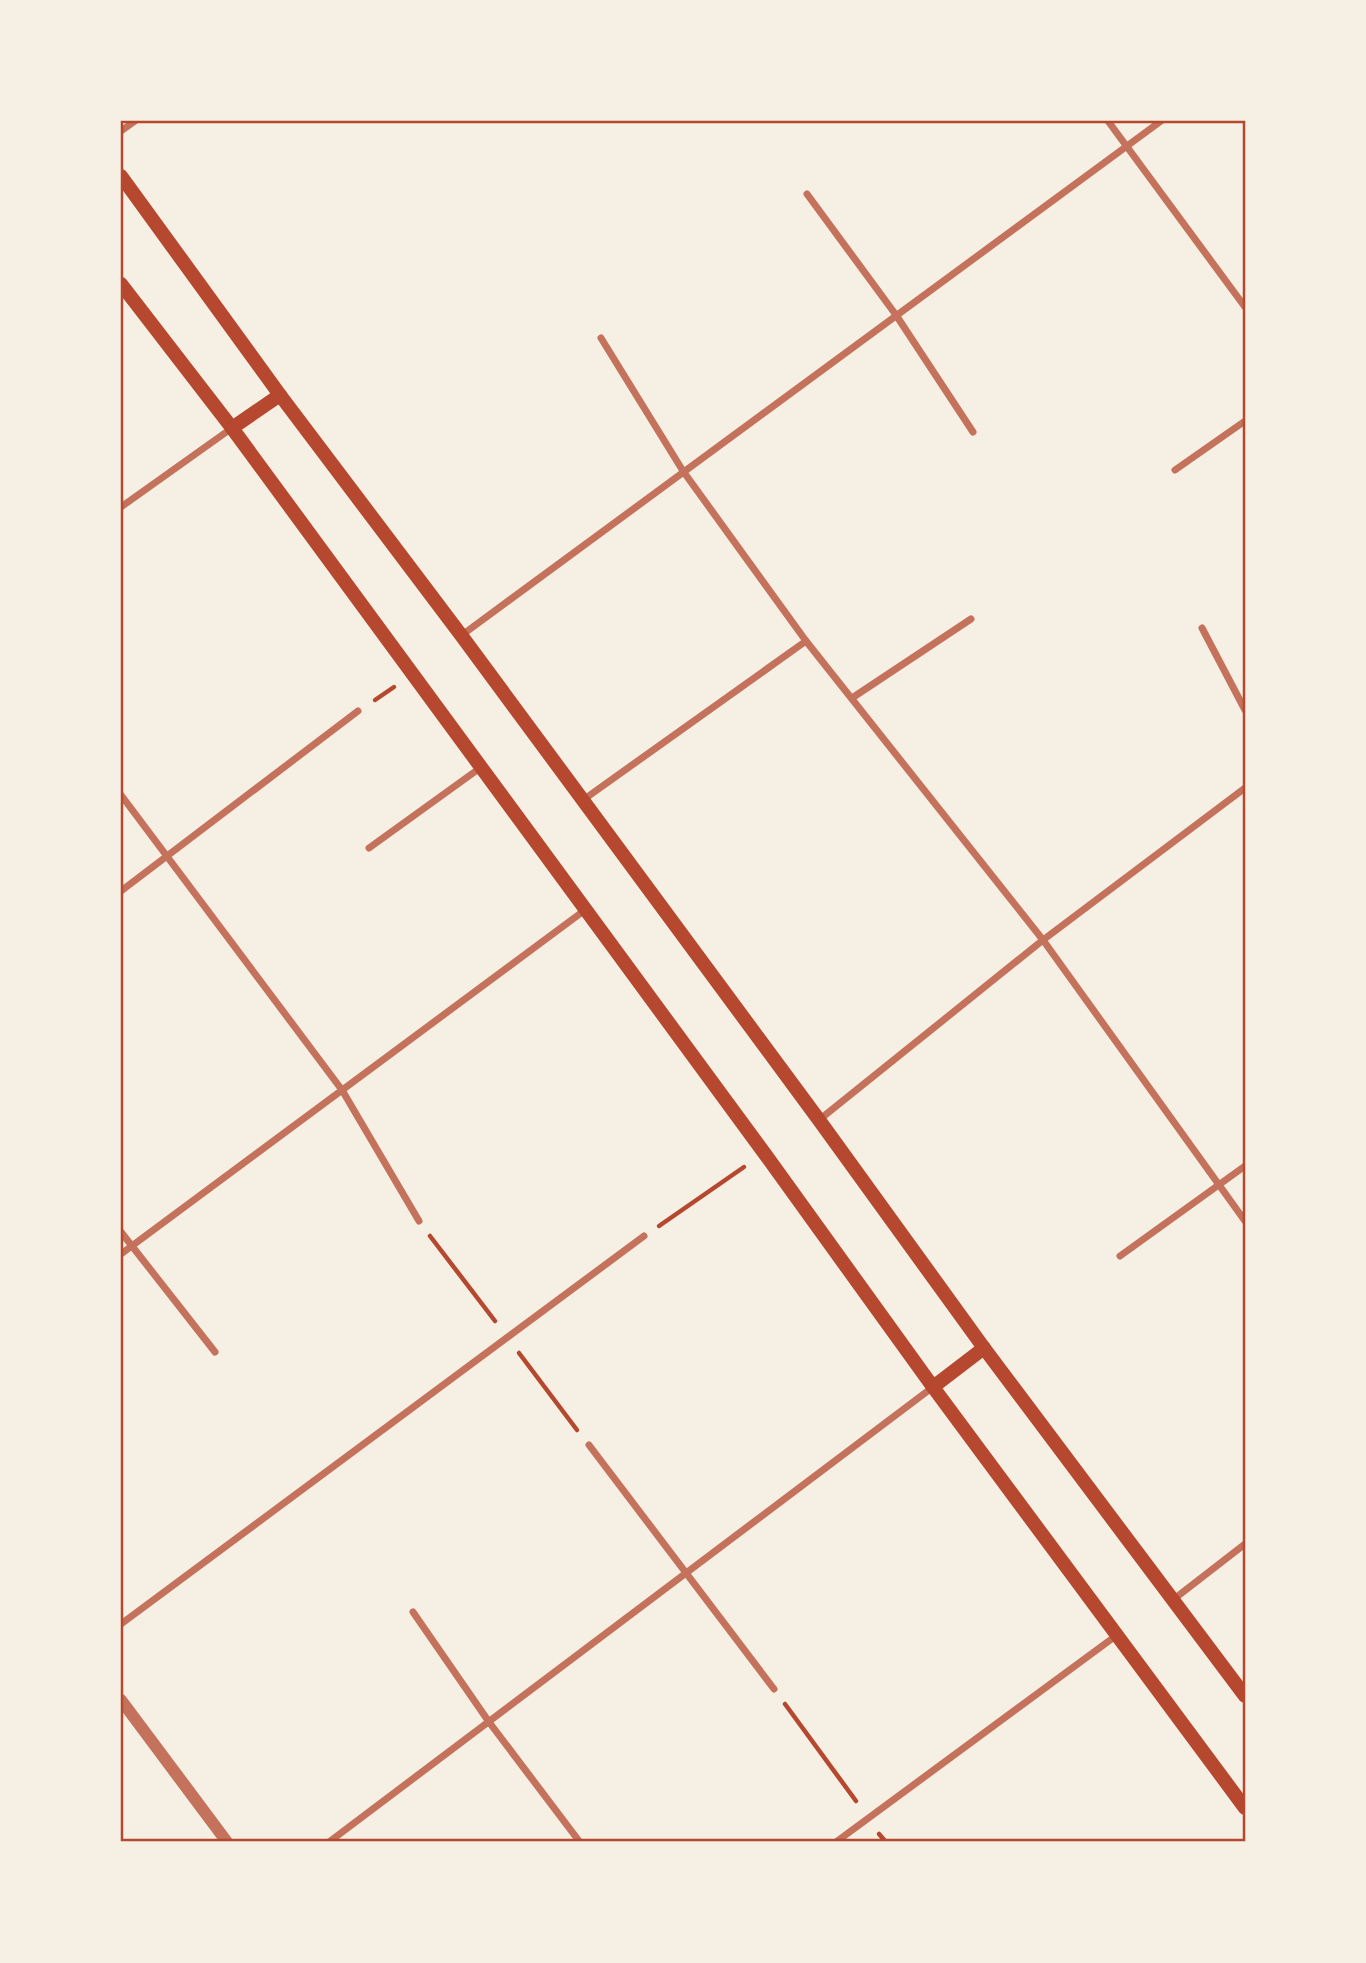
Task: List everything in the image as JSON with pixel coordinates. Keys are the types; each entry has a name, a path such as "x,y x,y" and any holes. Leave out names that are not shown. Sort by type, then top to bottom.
{"main road":[{"path":"121,176 280,395 819,1120 984,1348 1245,1696"},
{"path":"121,284 232,428 933,1387 1245,1808"},
{"path":"232,428 280,395"},
{"path":"933,1387 984,1348"}],"street":[{"path":"121,131 135,121"},
{"path":"1108,121 1245,307"},
{"path":"461,635 1161,121"},
{"path":"807,194 896,315 973,432"},
{"path":"601,338 683,471 806,640 1044,940 1245,1221"},
{"path":"1175,470 1245,421"},
{"path":"121,507 232,428"},
{"path":"852,698 971,620"},
{"path":"1202,628 1245,710"},
{"path":"583,800 806,640"},
{"path":"121,891 358,711"},
{"path":"369,848 480,768"},
{"path":"819,1120 1044,940 1245,788"},
{"path":"121,794 342,1090 419,1221"},
{"path":"121,1254 585,910"},
{"path":"1120,1256 1245,1166"},
{"path":"121,1232 215,1352"},
{"path":"121,1624 644,1236"},
{"path":"329,1842 933,1387"},
{"path":"589,1446 774,1689"},
{"path":"1174,1599 1245,1544"},
{"path":"413,1612 489,1722 579,1842"},
{"path":"836,1842 1118,1634"},
{"path":"121,1700 227,1842"}],"path":[{"path":"358,711 412,675"},
{"path":"644,1236 765,1154"},
{"path":"774,1689 886,1842"}]}
